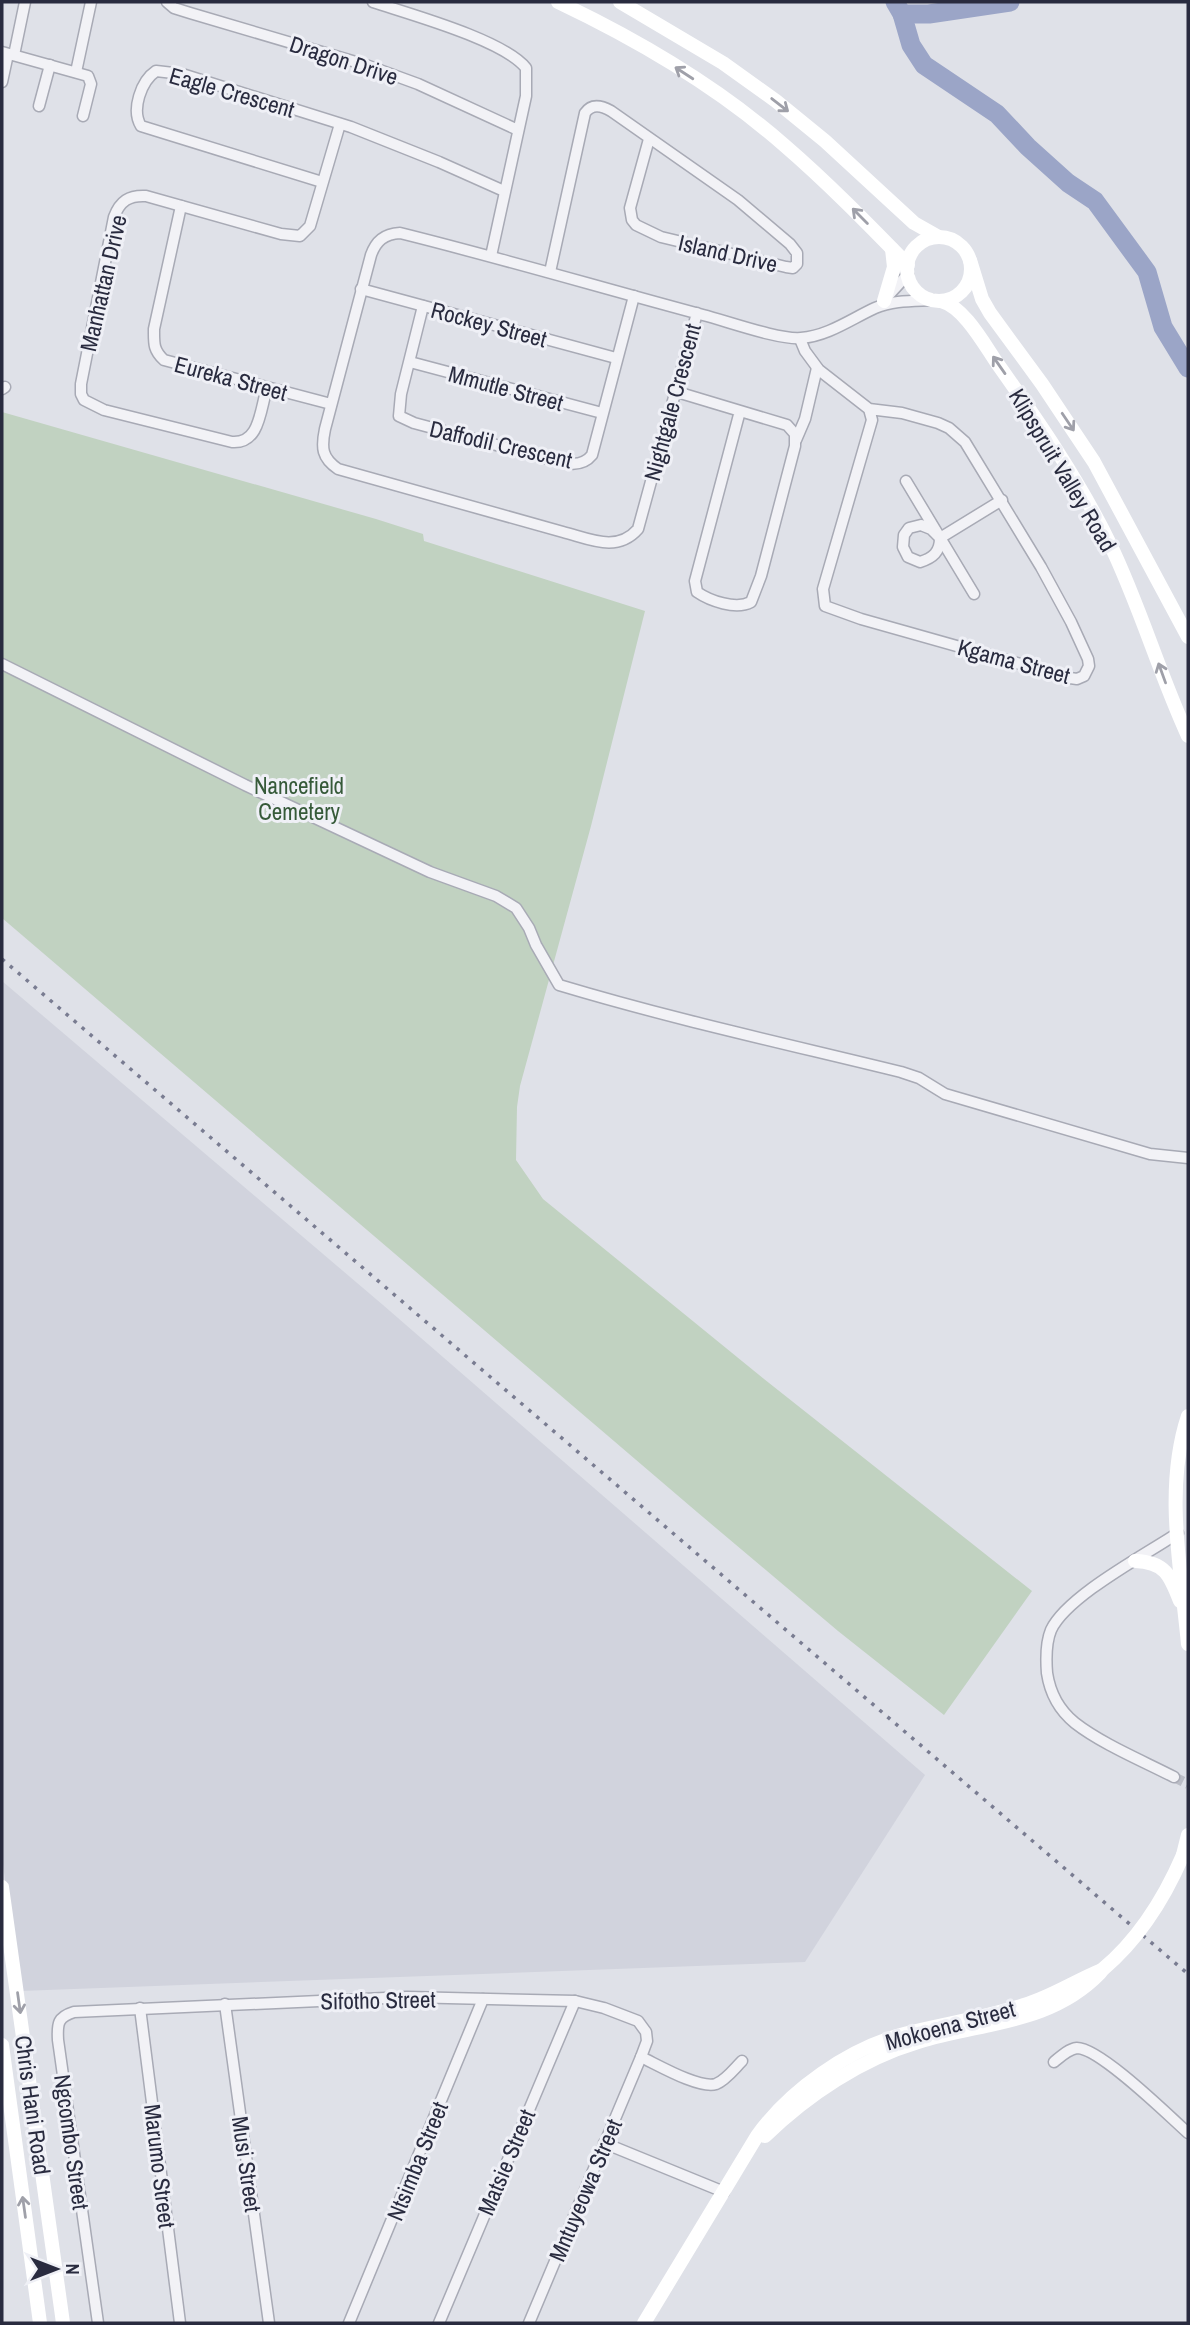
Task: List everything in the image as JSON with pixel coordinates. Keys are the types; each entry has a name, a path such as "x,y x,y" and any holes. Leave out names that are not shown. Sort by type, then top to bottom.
{"main road":[{"path":"558,2 646,49 724,99 783,144 892,249 908,269 916,291 937,301 955,297 964,290 971,276 970,260 968,253 958,242 937,236 914,223 825,141 776,101 723,63 620,2"},
{"path":"908,269 913,251 920,243 937,236"},
{"path":"880,304 894,267 892,249"},
{"name":"Klipspruit Valley Road","path":"970,260 982,299 990,313 1089,453 1188,637"},
{"name":"Klipspruit Valley Road","path":"937,301 958,309 1051,440 1080,489 1110,542 1126,578 1188,736"},
{"path":"1188,1416 1176,1481 1188,1644"},
{"path":"1135,1561 1156,1564 1164,1570 1185,1615"},
{"name":"Mokoena Street","path":"644,2323 749,2152 794,2110 854,2069 884,2054 921,2040 1023,2017 1049,2008 1102,1970 1123,1951 1155,1910 1170,1884 1183,1855 1188,1835"},
{"name":"Chris Hani Road","path":"2,1893 63,2323"},
{"name":"Chris Hani Road","path":"2,2045 40,2323"}],"street":[{"path":"2,82 8,54 26,2"},
{"path":"76,72 91,2"},
{"name":"Dragon Drive","path":"167,2 174,8 366,65 418,84 518,130"},
{"path":"373,2 458,30 511,54 526,68 526,96 491,256"},
{"path":"8,54 88,76 91,79 83,116"},
{"path":"38,106 50,65"},
{"name":"Eagle Crescent","path":"323,182 141,126 136,114 144,81 156,71 182,75 397,144 504,191"},
{"name":"Island Drive","path":"551,272 585,113 588,108 603,106 738,200 790,244 797,253 797,264 793,268 786,267 661,237 636,225 632,220 630,208 649,139"},
{"name":"Manhattan Drive","path":"267,388 253,433 247,441 241,443 89,404 81,394 80,384 118,206 135,195 146,196 281,234 300,236 310,226 340,124"},
{"name":"Eureka Street","path":"181,206 154,329 153,345 157,353 164,360 331,404"},
{"name":"Nightgale Crescent","path":"390,233 400,233 491,256 697,313 638,528 630,538 613,543 563,532 338,469 327,460 322,446 331,404 374,247 390,233"},
{"path":"880,304 908,269"},
{"name":"Rockey Street","path":"361,289 616,358"},
{"name":"Daffodil Crescent","path":"423,306 401,394 399,416 433,429 565,463 580,464 592,455 634,296"},
{"path":"697,313 800,338 820,334 880,304 937,301"},
{"name":"Kgama Street","path":"800,338 817,368 869,409 924,418 949,428 965,442 1002,500 1071,622 1089,666 1082,677 1070,678 850,616 825,606 823,589 872,420 869,409"},
{"name":"Mmutle Street","path":"410,362 602,413"},
{"path":"740,411 695,582 697,592 704,596 744,606 751,602 761,576 817,368"},
{"path":"677,392 787,425 795,432 796,440"},
{"path":"906,481 974,594"},
{"path":"940,538 1002,500"},
{"path":"2,664 244,785 430,872 496,896 516,908 530,928 536,945 559,985 717,1028 901,1072 919,1078 945,1094 1150,1154 1188,1158"},
{"path":"1174,1777 1074,1722 1054,1699 1049,1682 1047,1649 1050,1632 1068,1607 1178,1533"},
{"name":"Sifotho Street","path":"74,2012 407,1997 575,2001 604,2008 638,2021 646,2032 647,2041 641,2057"},
{"name":"Ntsimba Street","path":"349,2323 483,1999"},
{"name":"Matsie Street","path":"439,2323 575,2001"},
{"name":"Musi Street","path":"225,2004 269,2323"},
{"name":"Marumo Street","path":"140,2008 180,2323"},
{"name":"Ngcombo Street","path":"74,2012 58,2020 58,2040 98,2323"},
{"path":"1054,2062 1072,2049 1093,2053 1188,2133"},
{"path":"641,2057 697,2083 708,2085 718,2083 742,2061"},
{"name":"Mntuyeowa Street","path":"529,2323 641,2057"},
{"path":"604,2143 724,2192"}],"shaded area":[{"path":"2,981 383,1305 925,1775 805,1962 20,1991 2,1857"}],"green space":[{"name":"Nancefield Cemetery","path":"2,412 376,519 423,534 424,541 645,611 591,826 520,1086 516,1160 543,1199 764,1379 1032,1591 944,1715 838,1631 697,1512 2,918"}],"waterway":[{"path":"895,2 902,14 911,45 924,65 997,114 1068,183 1095,201 1147,272 1163,327 1188,368"},
{"path":"902,14 929,14 1010,2"},
{"path":"1184,362 1188,363"}],"tunnel":[{"path":"1174,1777 1188,1784"}],"railway":[{"path":"2,959 1188,1974"}]}
